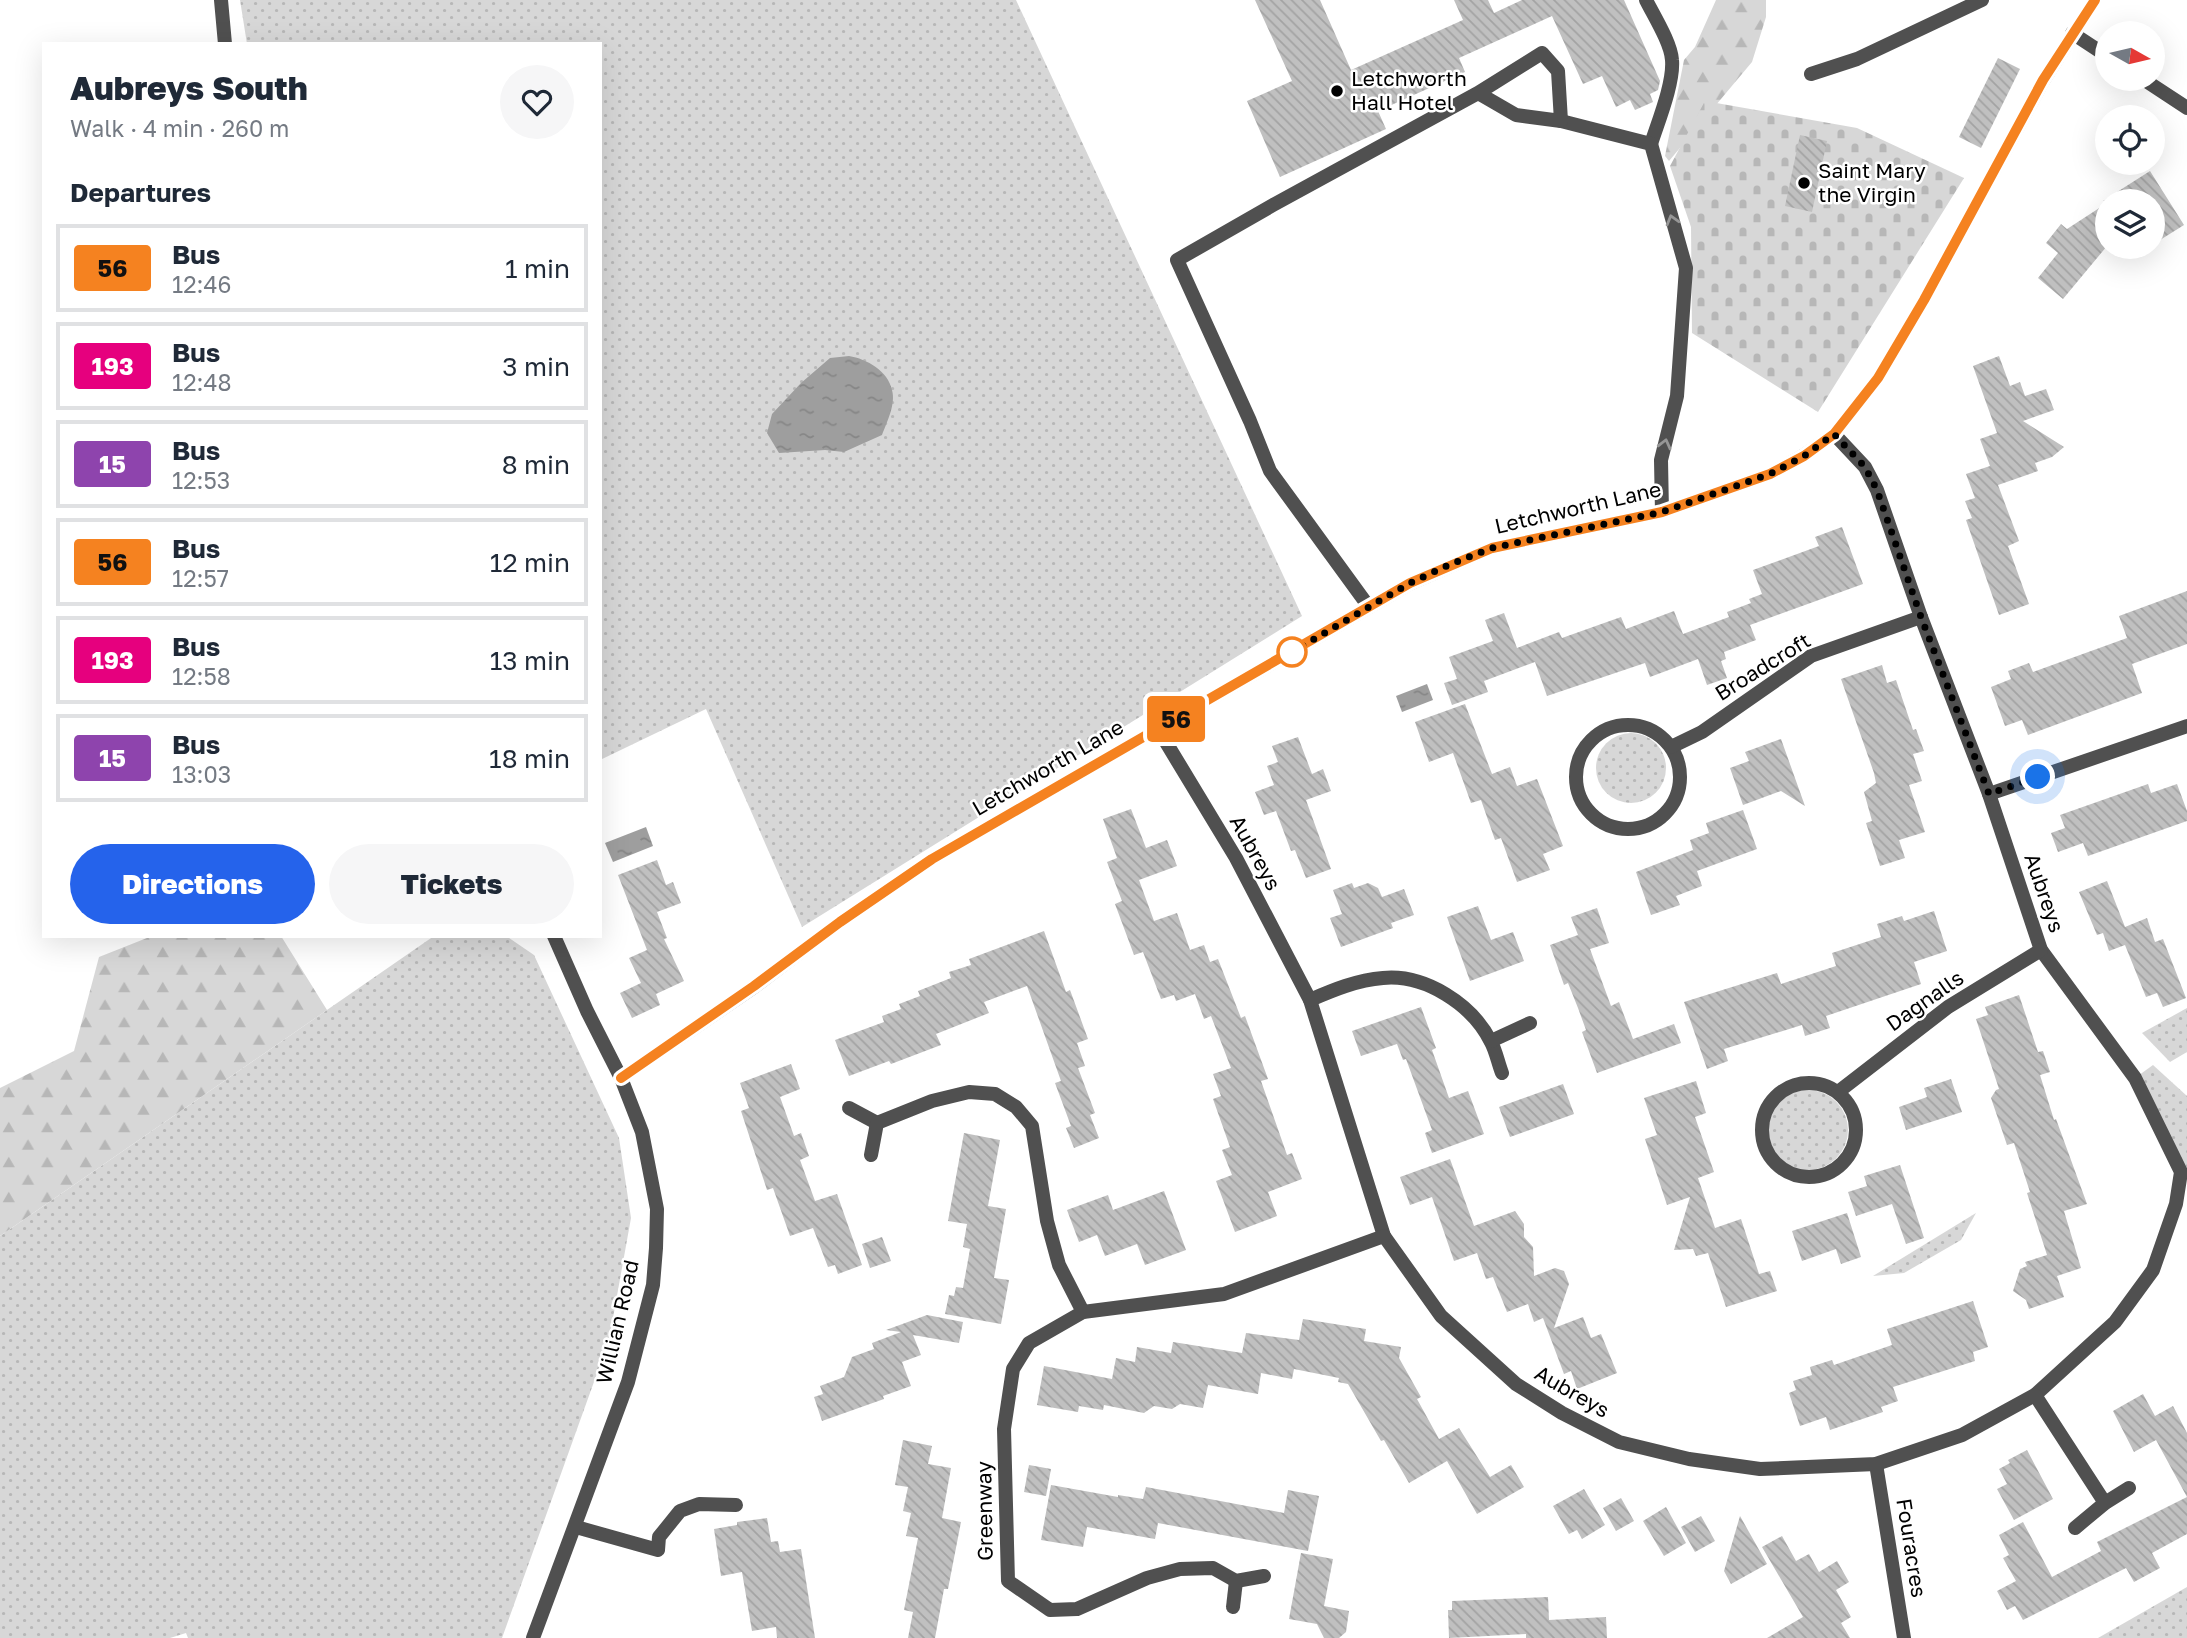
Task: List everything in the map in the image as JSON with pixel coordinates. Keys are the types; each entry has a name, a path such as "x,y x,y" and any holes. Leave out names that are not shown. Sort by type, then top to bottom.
{"street":[{"path":"221,0 225,42"},
{"path":"1646,0 1672,60 1667,96 1651,144 1686,268 1676,396 1661,460 1662,512"},
{"path":"1811,74 1857,59 1983,0"},
{"name":"Letchworth Lane","path":"621,1078 932,859 1410,583 1492,548 1662,512 1770,474 1804,456 1834,434 1878,378 1924,300 2043,80 2091,1"},
{"path":"2072,33 2095,47"},
{"path":"1369,607 1270,471 1177,260 1478,93 1542,52 1558,71 1561,121"},
{"path":"2161,91 2187,108"},
{"path":"1478,93 1516,115 1561,121 1651,144"},
{"name":"Aubreys","path":"1158,729 1236,858 1310,1000 1384,1236 1441,1316 1516,1384 1562,1413 1619,1441 1689,1459 1760,1469 1876,1464 1962,1435 2035,1395 2115,1322 2153,1270 2184,1172 2135,1078 2041,950 1989,794 1921,617 1877,490 1865,467 1834,434"},
{"name":"Broadcroft","path":"1671,747 1702,732 1811,656 1921,617"},
{"path":"1624,724 1642,726 1653,731 1671,747 1679,763 1681,777 1674,803 1657,821 1633,830 1610,826 1593,816 1581,800 1576,776 1578,760 1587,744 1602,731 1624,724"},
{"path":"1989,794 2187,726"},
{"name":"Willian Road","path":"533,1638 628,1382 653,1285 657,1209 642,1132 621,1078 587,1011 555,938"},
{"name":"Dagnalls","path":"1838,1092 1948,1006 2041,950"},
{"path":"1310,1000 1339,987 1385,977 1417,982 1439,990 1477,1021 1491,1041 1502,1073"},
{"path":"1491,1041 1530,1023"},
{"path":"1810,1082 1838,1092 1852,1108 1857,1135 1845,1162 1831,1173 1798,1178 1786,1173 1771,1160 1762,1143 1765,1109 1770,1101 1788,1087 1810,1082"},
{"path":"849,1108 877,1123 932,1101 969,1091 995,1094 1016,1107 1032,1126 1047,1221 1059,1265 1083,1312"},
{"path":"871,1155 877,1123"},
{"name":"Greenway","path":"1236,1581 1213,1568 1180,1569 1147,1578 1077,1609 1050,1610 1008,1581 1004,1429 1013,1369 1030,1343 1083,1312 1224,1294 1384,1236"},
{"path":"2035,1395 2105,1503"},
{"name":"Fouracres","path":"1876,1464 1904,1638"},
{"path":"2075,1528 2105,1503 2129,1488"},
{"path":"576,1527 657,1550 659,1538 680,1511 699,1504 736,1505"},
{"path":"1233,1607 1236,1581 1264,1576"}],"green space":[{"path":"240,0 1016,0 1302,616 802,927 706,709 602,759 602,42 247,42"},
{"path":"1716,0 1766,0 1766,17 1752,62 1669,161 1665,156 1684,60 1695,47"},
{"path":"1705,101 1857,128 1964,178 1818,412 1692,333 1691,227 1670,166"},
{"path":"1624,733 1638,733 1651,739 1660,748 1666,768 1664,781 1656,793 1638,803 1624,803 1611,797 1602,788 1596,775 1596,761 1602,748 1611,739"},
{"path":"147,938 282,938 327,1010 0,1236 0,1088 74,1051 99,957"},
{"path":"431,938 509,938 534,955 619,1138 631,1218 609,1340 502,1638 188,1638 186,1633 170,1638 0,1638 0,1236"},
{"path":"2187,1008 2187,1052 2170,1062 2142,1033"},
{"path":"2153,1065 2187,1096 2187,1172 2135,1078"},
{"path":"1808,1090 1823,1093 1836,1102 1845,1115 1848,1130 1845,1145 1836,1158 1823,1167 1808,1170 1793,1167 1780,1158 1771,1145 1768,1130 1771,1115 1780,1102 1793,1093"},
{"path":"1976,1213 1961,1240 1904,1273 1873,1276"},
{"path":"2187,1587 2187,1638 2098,1638"}],"water":[{"path":"849,356 876,367 890,383 893,401 882,435 844,452 825,450 779,453 767,433 772,414 801,383 830,358"},
{"path":"1427,684 1433,700 1402,712 1396,696"},
{"path":"646,827 653,846 613,862 605,843"}],"building":[{"name":"Letchworth Hall Hotel","path":"1255,0 1320,0 1351,70 1463,20 1454,0 1488,0 1494,13 1522,0 1624,0 1660,81 1658,90 1650,94 1653,102 1635,110 1630,100 1616,107 1602,76 1583,84 1552,16 1459,58 1465,72 1378,111 1386,129 1280,177 1247,101 1292,81"},
{"path":"1998,58 2020,69 1981,148 1959,137"},
{"name":"Saint Mary the Virgin","path":"1800,135 1827,141 1812,212 1785,206"},
{"path":"2144,175 2153,175 2161,189 2122,189"},
{"path":"2165,195 2184,225 2165,237"},
{"path":"2095,211 2096,259 2063,299 2038,278 2058,253 2046,243 2061,224 2067,229"},
{"path":"1999,356 2010,386 2020,382 2025,396 2046,389 2054,410 2023,421 2064,447 2052,457 2035,463 2038,471 1998,485 2019,541 2008,546 2029,604 1999,615 1966,520 1972,518 1965,501 1975,498 1966,474 1990,466 1980,439 1997,433 1973,366"},
{"path":"1842,527 1863,584 1750,625 1756,640 1724,652 1726,659 1721,661 1727,678 1707,685 1698,659 1650,677 1645,663 1547,696 1535,662 1484,681 1488,692 1452,705 1444,683 1457,679 1449,657 1493,641 1485,620 1504,613 1517,648 1559,632 1562,638 1621,617 1626,629 1674,611 1683,634 1729,617 1727,612 1751,603 1749,599 1762,594 1753,570 1819,546 1815,537"},
{"path":"2187,591 2187,644 2132,664 2142,693 2028,735 2022,720 2005,726 1991,687 2011,679 2008,671 2029,663 2033,672 2127,638 2119,616"},
{"path":"1882,665 1887,683 1896,680 1913,730 1916,729 1924,751 1913,754 1922,781 1909,785 1925,832 1899,840 1905,858 1880,866 1866,823 1872,821 1864,792 1876,783 1874,773 1841,679"},
{"path":"1465,704 1492,774 1510,767 1517,786 1537,779 1563,846 1543,854 1550,870 1517,882 1501,838 1495,840 1481,800 1471,803 1453,753 1429,762 1415,722"},
{"path":"1298,737 1312,774 1323,769 1331,791 1306,800 1331,869 1306,878 1295,850 1291,851 1276,811 1264,815 1255,792 1274,785 1267,766 1278,762 1272,746"},
{"path":"1781,739 1805,806 1781,791 1743,805 1730,768 1749,761 1745,752"},
{"path":"2148,784 2151,793 2177,784 2187,811 2187,821 2088,856 2083,843 2058,852 2051,833 2065,828 2060,815"},
{"path":"1131,809 1146,848 1167,840 1177,866 1139,880 1154,921 1177,913 1190,950 1204,945 1210,962 1218,959 1241,1018 1245,1016 1268,1079 1261,1081 1287,1155 1292,1153 1302,1179 1268,1192 1277,1216 1235,1232 1216,1181 1232,1175 1222,1150 1230,1147 1213,1099 1221,1096 1213,1074 1231,1068 1211,1016 1204,1019 1195,994 1176,1001 1174,995 1161,999 1143,952 1134,955 1115,904 1122,901 1107,862 1117,858 1103,819"},
{"path":"1743,810 1757,849 1697,871 1702,886 1676,896 1680,905 1651,915 1636,872 1693,850 1690,840 1709,833 1706,823"},
{"path":"657,860 666,885 673,882 681,903 657,912 667,938 664,939 684,981 656,994 660,1005 632,1018 620,993 641,983 629,958 647,950 618,875"},
{"path":"2107,881 2125,927 2147,918 2155,942 2163,939 2186,998 2163,1007 2157,993 2146,997 2125,945 2109,951 2103,933 2097,935 2079,892"},
{"path":"1352,883 1354,888 1368,883 1378,888 1382,897 1404,889 1414,915 1391,923 1393,928 1341,947 1330,918 1342,914 1333,890"},
{"path":"1478,906 1491,940 1513,932 1524,961 1470,981 1447,917"},
{"path":"1597,908 1609,943 1590,949 1611,1006 1619,1002 1633,1039 1674,1024 1681,1043 1597,1073 1582,1032 1586,1030 1578,1008 1568,983 1564,985 1550,945 1578,935 1571,917"},
{"path":"1934,911 1947,951 1914,962 1921,984 1826,1016 1830,1028 1805,1036 1802,1025 1724,1049 1728,1061 1707,1069 1684,1002 1777,973 1781,984 1836,966 1832,953 1881,937 1877,924 1902,916 1904,921"},
{"path":"1044,931 1066,992 1070,990 1088,1039 1077,1043 1085,1066 1078,1068 1095,1113 1090,1115 1099,1138 1074,1148 1066,1128 1071,1126 1055,1083 1061,1081 1027,986 984,1002 989,1013 936,1034 941,1045 849,1076 835,1040 884,1022 882,1016 901,1009 899,1004 920,996 918,991 951,978 949,972 971,965 969,959"},
{"path":"2019,995 2038,1052 2043,1051 2050,1072 2040,1075 2054,1120 2056,1119 2087,1204 2064,1211 2081,1268 2057,1276 2064,1297 2029,1309 2026,1300 2013,1291 2020,1269 2027,1266 2025,1262 2047,1255 2014,1143 2007,1145 1991,1098 1999,1089 1976,1019 1988,1015 1985,1007"},
{"path":"1421,1007 1436,1048 1432,1050 1449,1098 1468,1091 1484,1134 1432,1153 1425,1133 1432,1130 1406,1059 1403,1060 1397,1044 1361,1056 1352,1031"},
{"path":"791,1064 800,1089 780,1097 794,1136 801,1133 809,1156 800,1160 815,1201 837,1194 862,1265 838,1274 835,1265 828,1267 813,1228 790,1236 773,1188 767,1190 741,1111 749,1108 740,1083"},
{"path":"1951,1079 1962,1112 1906,1130 1899,1107 1927,1097 1924,1088"},
{"path":"1696,1081 1706,1113 1695,1117 1714,1172 1698,1178 1715,1228 1741,1219 1759,1274 1770,1271 1777,1291 1726,1307 1708,1253 1696,1256 1693,1249 1674,1250 1690,1197 1667,1205 1645,1139 1657,1135 1644,1098"},
{"path":"1563,1084 1574,1114 1510,1137 1499,1107"},
{"path":"964,1133 1000,1140 988,1206 1006,1209 994,1278 1009,1280 1001,1324 945,1314 949,1295 954,1296 956,1287 963,1288 970,1249 963,1247 967,1224 948,1221"},
{"path":"1450,1159 1474,1226 1515,1211 1524,1224 1524,1237 1533,1247 1534,1276 1555,1268 1564,1271 1569,1284 1554,1328 1583,1317 1591,1338 1601,1334 1617,1373 1577,1389 1571,1371 1564,1374 1543,1318 1534,1322 1528,1304 1507,1312 1493,1277 1486,1279 1477,1253 1454,1261 1432,1197 1410,1205 1400,1177"},
{"path":"1900,1165 1924,1238 1906,1244 1892,1204 1856,1216 1848,1192 1867,1186 1864,1176"},
{"path":"1164,1191 1186,1250 1145,1265 1137,1244 1105,1256 1097,1235 1079,1242 1067,1210 1108,1195 1113,1210"},
{"path":"1847,1213 1861,1257 1841,1264 1836,1249 1802,1261 1792,1231"},
{"path":"882,1237 891,1261 870,1268 862,1244"},
{"path":"1973,1301 1988,1347 1973,1352 1975,1361 1893,1387 1898,1401 1881,1407 1883,1412 1830,1430 1826,1417 1800,1426 1789,1393 1796,1390 1793,1381 1812,1375 1810,1367 1832,1360 1834,1365 1892,1345 1887,1329"},
{"path":"927,1315 963,1322 959,1343 913,1335 921,1355 902,1362 911,1386 883,1396 884,1399 822,1421 814,1397 823,1394 820,1386 844,1377 852,1357 874,1349 872,1343 901,1332 886,1330"},
{"path":"1303,1319 1366,1329 1364,1341 1401,1347 1399,1358 1421,1397 1417,1399 1439,1439 1459,1428 1490,1477 1511,1465 1524,1487 1477,1514 1447,1461 1409,1483 1348,1384 1338,1382 1339,1378 1294,1369 1292,1379 1261,1373 1258,1394 1208,1385 1203,1408 1180,1404 1172,1409 1154,1406 1144,1413 1104,1405 1103,1410 1079,1406 1078,1412 1037,1405 1044,1366 1112,1379 1116,1358 1135,1362 1137,1347 1171,1353 1173,1342 1242,1353 1246,1333 1299,1340"},
{"path":"2143,1394 2155,1416 2173,1406 2187,1433 2187,1497 2156,1440 2134,1452 2113,1411"},
{"path":"903,1440 932,1446 928,1464 951,1468 942,1518 961,1522 935,1638 908,1638 913,1612 904,1610 918,1538 906,1536 911,1513 903,1511 908,1487 895,1485"},
{"path":"2027,1450 2053,1499 2014,1520 1997,1489 2007,1484 1999,1469 2010,1463 2008,1460"},
{"path":"1029,1465 1051,1469 1046,1496 1024,1492"},
{"path":"1051,1485 1143,1499 1146,1487 1284,1513 1288,1490 1319,1496 1308,1551 1158,1523 1155,1539 1087,1527 1083,1547 1041,1540"},
{"path":"1584,1489 1605,1525 1582,1539 1577,1530 1569,1534 1553,1506"},
{"path":"2187,1497 2187,1534 2152,1553 2160,1568 2134,1582 2126,1568 2023,1620 2015,1606 2007,1610 1997,1591 2016,1581 2003,1558 2009,1555 1999,1535 2023,1522 2052,1577 2101,1551 2097,1542"},
{"path":"1621,1498 1634,1521 1616,1531 1603,1508"},
{"path":"1666,1507 1686,1543 1664,1556 1643,1521"},
{"path":"1701,1516 1715,1541 1695,1552 1681,1527"},
{"path":"1740,1516 1767,1564 1731,1584 1724,1571"},
{"path":"767,1518 771,1542 778,1541 780,1552 801,1549 815,1638 777,1638 776,1627 752,1631 742,1572 721,1576 714,1529 737,1525 737,1522"},
{"path":"1782,1536 1796,1561 1809,1554 1819,1572 1837,1561 1849,1582 1836,1590 1851,1617 1841,1623 1850,1638 1767,1638 1803,1617 1762,1547"},
{"path":"1301,1553 1333,1559 1324,1606 1349,1611 1346,1632 1339,1638 1324,1638 1317,1624 1289,1619"},
{"path":"1548,1597 1549,1620 1606,1617 1607,1638 1526,1638 1526,1634 1449,1638 1448,1610 1452,1610 1452,1601"}],"bus line":[{"name":"56","path":"621,1078 932,859 1410,583 1492,548 1662,512 1770,474 1804,456 1834,434 1878,378 1924,300 2043,80 2095,0"}],"place":[{"name":"Letchworth Hall Hotel","path":"1337,91"},
{"name":"Saint Mary the Virgin","path":"1804,183"}],"route":[{"path":"1292,652 1410,583 1451,564 1492,548 1662,512 1770,474 1804,456 1834,434 1865,467 1877,490 1921,617 1989,794 2038,777"}]}
